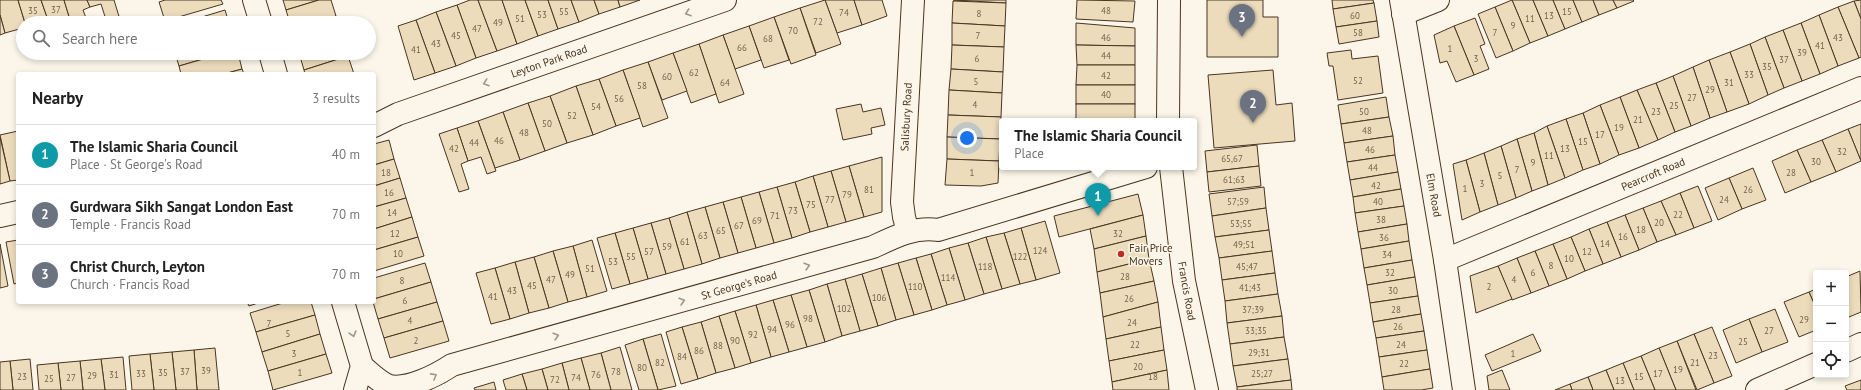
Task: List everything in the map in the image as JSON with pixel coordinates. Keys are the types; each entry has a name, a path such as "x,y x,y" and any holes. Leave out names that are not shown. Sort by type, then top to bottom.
{"street":[{"path":"254,0 259,16"},
{"name":"Leyton Park Road","path":"376,125 398,114 725,0"},
{"name":"Salisbury Road","path":"908,232 902,202 912,0"},
{"path":"1168,118 1169,0"},
{"path":"1402,7 1438,0"},
{"name":"Elm Road","path":"1402,7 1445,260 1464,390"},
{"path":"272,60 275,72"},
{"name":"Pearcroft Road","path":"1445,260 1861,88"},
{"name":"St George's Road","path":"362,366 382,383 390,387 399,388 410,386 432,378 452,365 873,247 892,237 908,232 925,228 938,230 1136,170"},
{"name":"Francis Road","path":"1171,170 1184,281 1207,390"},
{"path":"0,216 16,212"},
{"path":"344,304 362,366 355,390"},
{"path":"1849,349 1861,344"},
{"path":"1757,390 1813,365"}],"building":[{"path":"0,0 18,0 23,16 16,16 16,30 5,33 0,15"},
{"path":"18,0 41,0 47,16 23,16"},
{"path":"41,0 64,0 69,16 47,16"},
{"path":"64,0 87,0 90,7 83,10 85,16 69,16"},
{"path":"87,0 114,0 119,16 105,16 101,4 90,7"},
{"path":"165,0 221,0 223,4 182,16 163,16 159,2"},
{"path":"283,0 319,0 286,10"},
{"path":"319,0 331,0 336,16 288,16 286,10"},
{"path":"470,0 478,0 497,51 476,58 457,5"},
{"path":"478,0 502,0 517,44 497,51"},
{"path":"502,0 525,0 538,36 517,44"},
{"path":"525,0 548,0 558,29 538,36"},
{"path":"548,0 571,0 579,22 558,29"},
{"path":"571,0 594,0 599,14 579,22"},
{"path":"594,0 618,0 620,7 599,14"},
{"path":"618,0 640,0 620,7"},
{"path":"825,0 854,0 862,25 837,33"},
{"path":"825,0 841,44 816,53 800,8"},
{"path":"854,0 882,0 887,16 862,25"},
{"path":"953,0 1006,0 1006,3"},
{"path":"1077,0 1135,1 1133,22 1076,19"},
{"path":"1207,0 1263,0 1263,17 1278,17 1278,57 1207,57"},
{"path":"1332,0 1373,0 1374,3 1333,9"},
{"path":"1512,0 1533,0 1548,36 1530,43"},
{"path":"1512,0 1530,43 1513,51 1495,7"},
{"path":"1533,0 1553,0 1565,29 1548,36"},
{"path":"1553,0 1573,0 1582,22 1565,29"},
{"path":"1573,0 1593,0 1599,15 1582,22"},
{"path":"1593,0 1613,0 1617,8 1599,15"},
{"path":"1613,0 1633,0 1634,1 1617,8"},
{"path":"1861,0 1861,19 1854,1"},
{"path":"953,1 1006,3 1005,26 952,23"},
{"path":"1854,1 1861,19 1861,57 1859,58 1838,7"},
{"path":"1374,3 1377,21 1336,27 1333,9"},
{"path":"457,5 476,58 456,66 436,12"},
{"path":"1495,7 1513,51 1496,58 1478,14"},
{"path":"1838,7 1859,58 1838,66 1819,15"},
{"path":"800,8 816,55 791,64 774,17"},
{"path":"225,10 227,16 205,16"},
{"path":"436,12 456,66 435,73 416,20"},
{"path":"0,15 5,33 0,35"},
{"path":"1819,15 1838,66 1820,74 1801,23"},
{"path":"774,17 789,60 764,68 749,26"},
{"path":"1475,18 1485,44 1480,46 1489,69 1474,75 1454,26"},
{"path":"416,20 435,73 414,80 398,26"},
{"path":"1377,21 1379,37 1339,44 1336,27"},
{"path":"952,23 1005,26 1004,47 952,45"},
{"path":"1076,23 1135,28 1135,46 1076,45"},
{"path":"1801,23 1820,74 1802,81 1783,30"},
{"path":"749,26 761,60 735,69 723,35"},
{"path":"1454,26 1474,75 1456,82 1447,61 1440,63 1434,35"},
{"path":"1783,30 1802,81 1784,88 1765,37"},
{"path":"723,35 744,94 719,103 699,44"},
{"path":"1765,37 1784,88 1768,95 1750,44"},
{"path":"699,44 716,94 691,103 673,53"},
{"path":"1750,44 1768,95 1749,104 1730,52"},
{"path":"952,45 1004,47 1003,72 951,69"},
{"path":"1076,45 1135,46 1135,65 1077,65"},
{"path":"1351,50 1352,59 1378,56 1383,93 1338,100 1333,66 1329,66 1327,53"},
{"path":"1730,52 1749,104 1727,112 1709,60"},
{"path":"673,53 687,91 662,100 648,62"},
{"path":"177,60 200,60 179,66"},
{"path":"200,60 240,60 242,69 231,72 180,72 179,66"},
{"path":"301,60 335,60 304,70"},
{"path":"335,60 349,60 353,72 304,72 304,70"},
{"path":"1709,60 1727,112 1710,118 1693,67"},
{"path":"648,62 668,118 643,127 623,70"},
{"path":"1077,65 1135,65 1135,85 1076,85"},
{"path":"1693,67 1710,118 1691,126 1673,76"},
{"path":"242,69 243,72 231,72"},
{"path":"951,69 1003,72 1002,93 949,90"},
{"path":"623,70 640,118 616,126 599,79"},
{"path":"1273,70 1276,105 1292,103 1295,141 1214,148 1208,75"},
{"path":"1673,76 1691,126 1675,132 1656,83"},
{"path":"599,79 616,126 593,135 576,86"},
{"path":"1656,83 1675,132 1658,140 1637,90"},
{"path":"1076,85 1135,85 1135,104 1076,104"},
{"path":"576,86 593,135 567,143 550,96"},
{"path":"949,90 1002,93 1001,117 948,115"},
{"path":"1637,90 1658,140 1639,148 1620,97"},
{"path":"550,96 567,143 545,151 528,103"},
{"path":"1386,97 1389,117 1341,124 1338,105"},
{"path":"1620,97 1639,148 1619,155 1600,105"},
{"path":"528,103 545,151 520,160 503,112"},
{"path":"861,104 863,112 881,108 885,125 871,128 872,134 843,140 836,109"},
{"path":"1076,104 1135,104 1135,118 1076,118"},
{"path":"1600,105 1619,155 1600,164 1583,113"},
{"path":"503,112 520,160 495,168 478,121"},
{"path":"1583,113 1600,164 1583,170 1566,119"},
{"path":"948,115 1001,117 999,118 999,139 947,137"},
{"path":"1389,117 1393,136 1344,143 1341,124"},
{"path":"1566,119 1583,170 1565,178 1547,126"},
{"path":"478,121 496,171 487,174 481,157 468,161 457,128"},
{"path":"1861,124 1861,161 1848,129"},
{"path":"1547,126 1565,178 1548,185 1534,133"},
{"path":"457,128 468,161 461,164 469,189 459,192 439,134"},
{"path":"1848,129 1861,161 1836,172 1822,140"},
{"path":"16,131 16,180 10,181 0,135"},
{"path":"1534,133 1548,185 1532,191 1517,139"},
{"path":"1393,136 1395,155 1347,162 1344,143"},
{"path":"0,137 10,181 0,184"},
{"path":"947,137 999,139 999,161 947,159"},
{"path":"1517,139 1532,191 1516,198 1501,146"},
{"path":"389,140 394,159 376,164 376,143"},
{"path":"1822,140 1836,172 1811,182 1797,150"},
{"path":"1257,145 1259,166 1207,172 1205,151"},
{"path":"1501,146 1516,198 1498,205 1484,153"},
{"path":"1797,150 1811,182 1785,193 1772,161"},
{"path":"1484,153 1498,205 1480,212 1466,160"},
{"path":"1395,155 1398,172 1350,180 1347,162"},
{"path":"882,157 882,212 864,217 849,166"},
{"path":"394,159 400,178 376,185 376,164"},
{"path":"947,159 999,161 998,183 981,186 945,185"},
{"path":"1466,160 1480,212 1462,220 1453,164"},
{"path":"849,166 864,217 846,222 831,171"},
{"path":"1259,166 1261,186 1209,192 1207,172"},
{"path":"1753,168 1766,200 1742,209 1729,178"},
{"path":"831,171 846,222 828,227 813,176"},
{"path":"1398,172 1401,189 1353,197 1350,180"},
{"path":"813,176 828,227 810,232 795,182"},
{"path":"400,178 406,198 376,206 376,185"},
{"path":"1729,178 1742,209 1718,220 1705,188"},
{"path":"795,182 810,232 792,238 777,187"},
{"path":"1698,186 1712,221 1694,228 1680,193"},
{"path":"777,187 792,238 774,243 759,192"},
{"path":"1264,187 1266,208 1212,216 1209,194"},
{"path":"1401,189 1404,206 1355,213 1353,197"},
{"path":"759,192 774,243 756,248 741,197"},
{"path":"1680,193 1694,228 1676,235 1661,201"},
{"path":"1138,194 1143,215 1059,237 1054,216"},
{"path":"741,197 756,248 738,253 723,202"},
{"path":"406,198 412,217 376,228 376,206"},
{"path":"1661,201 1676,235 1657,242 1643,208"},
{"path":"723,202 738,253 720,258 705,207"},
{"path":"1404,206 1407,224 1358,232 1355,213"},
{"path":"705,207 720,258 702,264 687,212"},
{"path":"1266,208 1269,230 1215,237 1212,216"},
{"path":"1643,208 1657,242 1639,250 1625,215"},
{"path":"687,212 702,264 684,269 669,218"},
{"path":"1143,215 1146,236 1094,249 1090,229"},
{"path":"1625,215 1639,250 1621,257 1607,222"},
{"path":"412,217 418,237 376,249 376,228"},
{"path":"669,218 684,269 666,274 651,223"},
{"path":"1045,221 1060,273 1036,280 1021,228"},
{"path":"1607,222 1621,257 1603,264 1589,229"},
{"path":"651,223 666,274 648,279 633,228"},
{"path":"1407,224 1409,241 1361,249 1358,232"},
{"path":"633,228 648,279 630,284 615,233"},
{"path":"1021,228 1036,280 1020,284 1004,233"},
{"path":"1589,229 1603,264 1585,271 1571,237"},
{"path":"1269,230 1272,251 1219,258 1215,237"},
{"path":"615,233 630,284 612,289 597,238"},
{"path":"1004,233 1020,284 1002,289 986,237"},
{"name":"Fair Price Movers","path":"1146,236 1149,259 1097,272 1094,249"},
{"path":"418,237 424,256 376,270 376,249"},
{"path":"986,237 1002,289 984,294 968,243"},
{"path":"1571,237 1585,271 1567,279 1553,244"},
{"path":"16,240 16,284 14,284 6,242"},
{"path":"592,240 607,291 587,297 573,246"},
{"path":"1409,241 1412,260 1364,268 1361,249"},
{"path":"968,243 984,294 965,300 949,248"},
{"path":"0,244 8,286 0,288"},
{"path":"1553,244 1567,279 1549,286 1535,251"},
{"path":"573,246 587,297 568,302 553,251"},
{"path":"949,248 965,300 947,305 931,254"},
{"path":"553,251 568,302 549,308 534,257"},
{"path":"1272,251 1275,273 1222,280 1219,258"},
{"path":"1535,251 1549,286 1531,293 1517,258"},
{"path":"931,254 947,305 932,310 916,258"},
{"path":"534,257 549,308 529,313 515,262"},
{"path":"916,258 932,310 914,315 898,263"},
{"path":"1517,258 1531,293 1512,300 1498,266"},
{"path":"1149,259 1154,281 1100,293 1097,272"},
{"path":"1412,260 1415,277 1367,285 1364,268"},
{"path":"515,262 529,313 510,319 495,268"},
{"path":"425,263 431,282 376,298 376,277"},
{"path":"898,263 914,315 896,320 881,268"},
{"path":"1498,266 1512,299 1476,313 1470,276"},
{"path":"495,268 510,319 491,324 476,273"},
{"path":"881,268 896,320 878,326 862,274"},
{"path":"1860,271 1861,312 1849,317 1849,306 1849,276"},
{"path":"1275,273 1278,294 1225,301 1222,280"},
{"path":"862,274 878,326 860,331 845,279"},
{"path":"1415,277 1418,296 1370,303 1367,285"},
{"path":"845,279 860,331 842,336 827,284"},
{"path":"1154,281 1158,302 1103,317 1100,293"},
{"path":"431,282 437,302 378,319 374,304 376,304 376,298"},
{"path":"827,284 842,336 825,342 809,290"},
{"path":"809,290 825,342 807,347 791,295"},
{"path":"1813,290 1813,301 1809,292"},
{"path":"1809,292 1813,301 1813,331 1799,337 1784,302"},
{"path":"1278,294 1282,316 1227,323 1225,301"},
{"path":"791,295 807,347 789,352 773,300"},
{"path":"1418,296 1421,314 1373,322 1370,303"},
{"path":"773,300 789,352 771,357 756,305"},
{"path":"437,302 443,321 384,338 378,319"},
{"path":"1158,302 1161,327 1106,339 1103,317"},
{"path":"279,304 312,304 315,315 256,332 250,313"},
{"path":"756,305 771,357 751,363 735,311"},
{"path":"1775,309 1788,342 1762,352 1749,319"},
{"path":"735,311 751,363 735,368 719,316"},
{"path":"1421,314 1424,331 1376,338 1373,322"},
{"path":"315,315 320,334 262,352 256,332"},
{"path":"719,316 735,368 716,373 701,322"},
{"path":"1282,316 1284,337 1230,344 1227,323"},
{"path":"1749,319 1762,352 1736,363 1723,330"},
{"path":"443,321 449,341 390,358 384,338"},
{"path":"701,322 716,373 698,379 682,327"},
{"path":"682,327 698,379 681,384 666,332"},
{"path":"1161,327 1164,350 1109,361 1106,339"},
{"path":"1712,327 1732,376 1714,383 1694,334"},
{"path":"1424,331 1427,350 1379,357 1376,338"},
{"path":"320,334 326,354 268,371 262,352"},
{"path":"661,334 676,386 658,390 643,339"},
{"path":"1533,334 1541,351 1492,371 1485,355"},
{"path":"1694,334 1714,383 1697,390 1677,341"},
{"path":"1284,337 1288,359 1233,366 1230,344"},
{"path":"643,339 658,390 639,390 625,345"},
{"path":"1677,341 1696,390 1676,390 1659,348"},
{"path":"620,347 632,390 611,390 601,353"},
{"path":"215,348 219,390 197,390 194,350"},
{"path":"1659,348 1676,390 1655,390 1641,356"},
{"path":"194,350 197,390 176,390 172,352"},
{"path":"1164,350 1167,370 1112,382 1109,361"},
{"path":"1427,350 1430,369 1382,377 1379,357"},
{"path":"172,352 176,390 154,390 150,354"},
{"path":"601,353 611,390 590,390 581,358"},
{"path":"150,354 154,390 132,390 129,356"},
{"path":"326,354 332,373 273,390 268,371"},
{"path":"1641,356 1655,390 1634,390 1623,363"},
{"path":"123,357 126,390 105,390 101,359"},
{"path":"581,358 590,390 569,390 562,363"},
{"path":"30,359 33,390 13,390 10,361"},
{"path":"101,359 105,390 83,390 80,361"},
{"path":"1288,359 1291,380 1237,387 1233,366"},
{"path":"10,361 13,390 0,390 0,362"},
{"path":"80,361 83,390 61,390 58,363"},
{"path":"58,363 61,390 39,390 37,365"},
{"path":"562,363 569,390 548,390 542,369"},
{"path":"1623,363 1634,390 1614,390 1606,370"},
{"path":"542,369 548,390 527,390 522,374"},
{"path":"1430,369 1433,388 1421,390 1384,390 1382,377"},
{"path":"1167,370 1169,390 1113,390 1112,382"},
{"path":"1502,370 1510,390 1489,390 1487,376"},
{"path":"1606,370 1614,390 1593,390 1588,377"},
{"path":"522,374 527,390 506,390 503,380"},
{"path":"1588,377 1593,390 1572,390 1570,384"},
{"path":"1291,380 1292,390 1237,390 1237,387"},
{"path":"1861,380 1861,390 1847,390 1845,386"},
{"path":"494,382 496,390 475,390 474,388"},
{"path":"1570,384 1572,390 1555,390"}],"place":[{"name":"Christ Church, Leyton","path":"1242,37"},
{"name":"Gurdwara Sikh Sangat London East","path":"1253,123"},
{"name":"The Islamic Sharia Council","path":"1098,216"},
{"name":"Fair Price Movers","path":"1121,254"}]}
